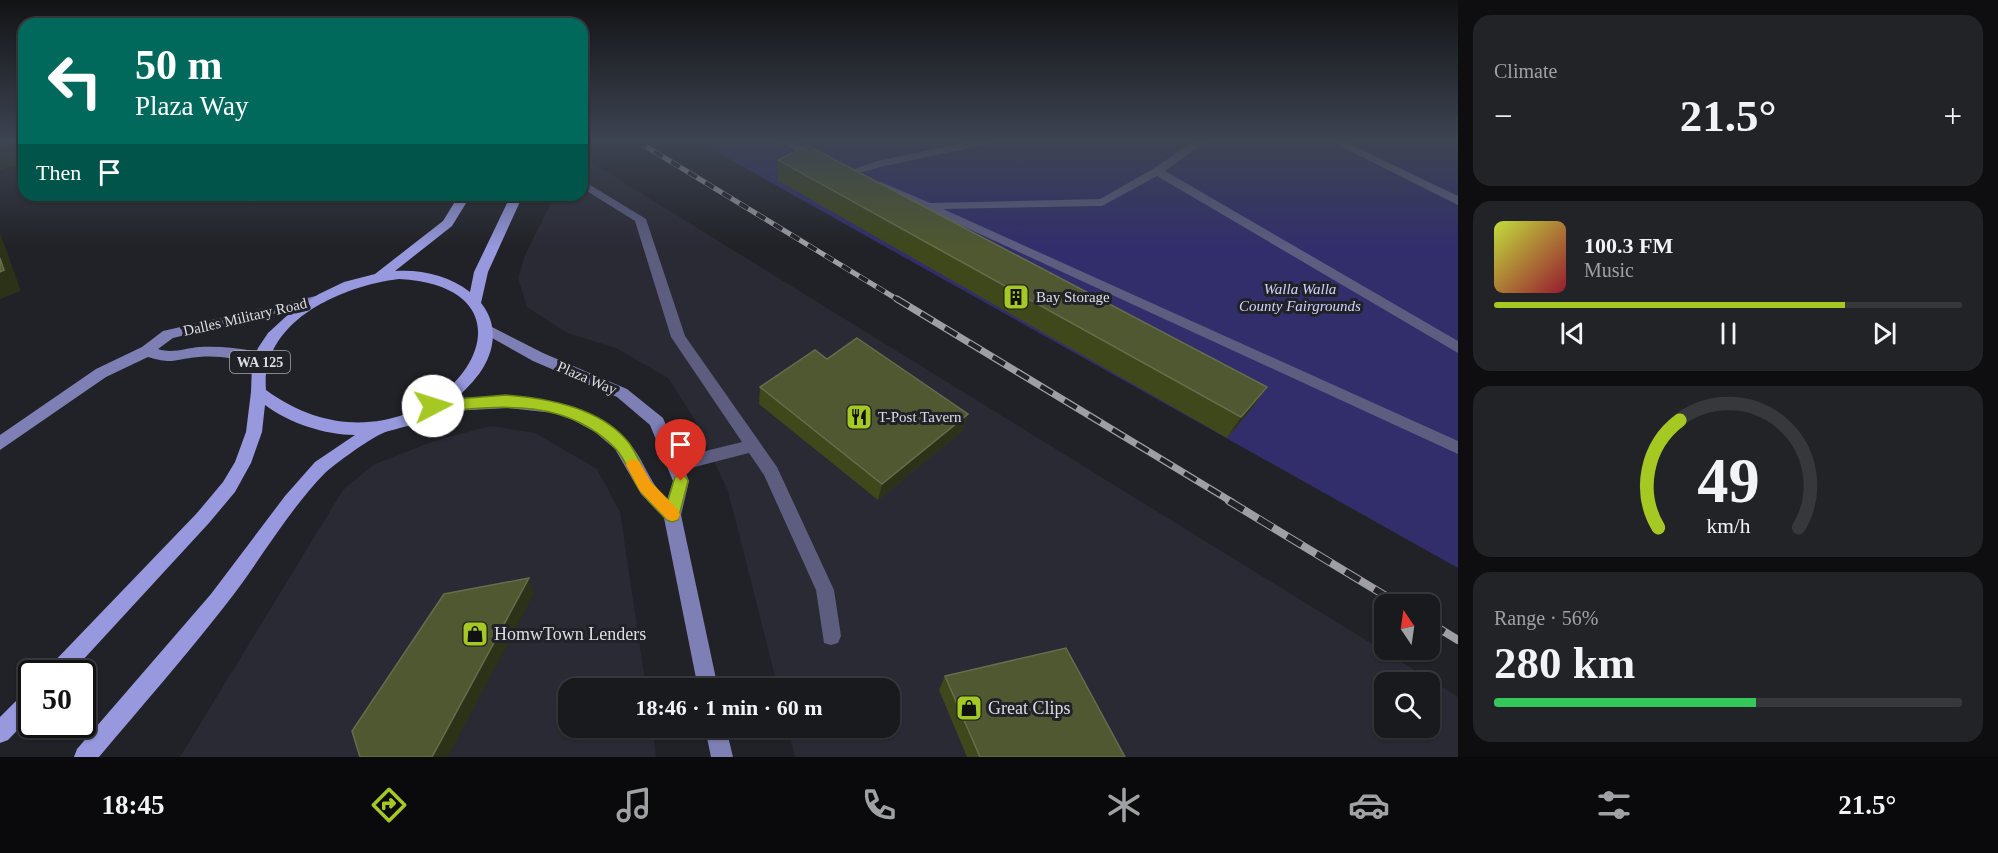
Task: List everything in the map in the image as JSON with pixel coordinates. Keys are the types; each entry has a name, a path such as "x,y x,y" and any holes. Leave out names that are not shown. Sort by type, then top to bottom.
{"main road":[{"name":"WA 125","path":"378,278 435,236 448,223 461,201"},
{"path":"475,302 481,272 514,201"},
{"name":"WA 125","path":"69,660 203,518 229,487 243,463 254,432 260,358 274,336 294,316 320,299 349,286 378,278 421,276 441,280 460,290 475,302 485,316 488,330 486,345 474,371 458,388 408,420 377,428 351,429 325,426 296,417 273,405 259,392"},
{"name":"Dalles Military Road","path":"147,351 168,334 320,299"},
{"name":"Plaza Way","path":"488,330 538,357 622,393 657,422 681,481 672,515 706,678"},
{"path":"0,444 15,431 101,373 147,351"},
{"name":"Dalles Military Road","path":"147,351 169,358 198,352 226,352 260,358"},
{"path":"433,406 506,400 535,402 565,410 598,426 623,446 645,486 672,515"},
{"name":"WA 125","path":"85,757 219,600 291,501 321,467 377,428"},
{"path":"0,732 18,713"},
{"path":"718,738 722,757"}],"lane":[{"path":"861,176 1458,448"},
{"path":"928,206 1102,202 1148,176"},
{"path":"1166,176 1458,348"},
{"path":"1407,176 1458,201"},
{"path":"588,187 640,219 678,337 771,472 825,590 831,636"},
{"path":"675,465 752,446"}],"shaded area":[{"path":"588,176 613,176 1374,645 1374,660 1398,660 1417,672 1374,672 1374,738 1440,738 1440,686 1458,697 1458,757 795,757 790,738 900,738 900,678 775,678 728,491 693,417 668,378 616,348 567,333 527,307 518,278 525,255 552,201 588,201"},
{"path":"490,426 535,433 597,469 620,512 645,678 558,678 558,738 653,738 656,757 180,757 343,490 373,465 434,441"}],"green space":[{"name":"Walla Walla County Fairgrounds","path":"760,176 1458,176 1458,568"}],"building":[{"path":"807,176 867,176 1267,387 1241,417"},
{"path":"0,258 4,270 0,272"},
{"name":"T-Post Tavern","path":"857,338 968,414 882,484 760,387 815,350 827,359"},
{"path":"529,578 432,757 360,757 352,731 444,594"},
{"path":"1066,648 1125,757 980,757 945,676"}],"railway":[{"path":"695,176 900,301"},
{"path":"897,299 1232,502"},
{"path":"1229,501 1382,594"},
{"path":"1440,629 1458,640"}],"slow traffic":[{"path":"633,465 645,486 672,515"}],"place":[{"name":"Bay Storage","path":"1016,297"},
{"name":"T-Post Tavern","path":"859,417"},
{"name":"HomwTown Lenders","path":"475,634"},
{"name":"Great Clips","path":"969,708"}],"route":[{"path":"433,406 506,400 535,402 565,410 598,426 623,446 645,486 672,515 681,481"}]}
